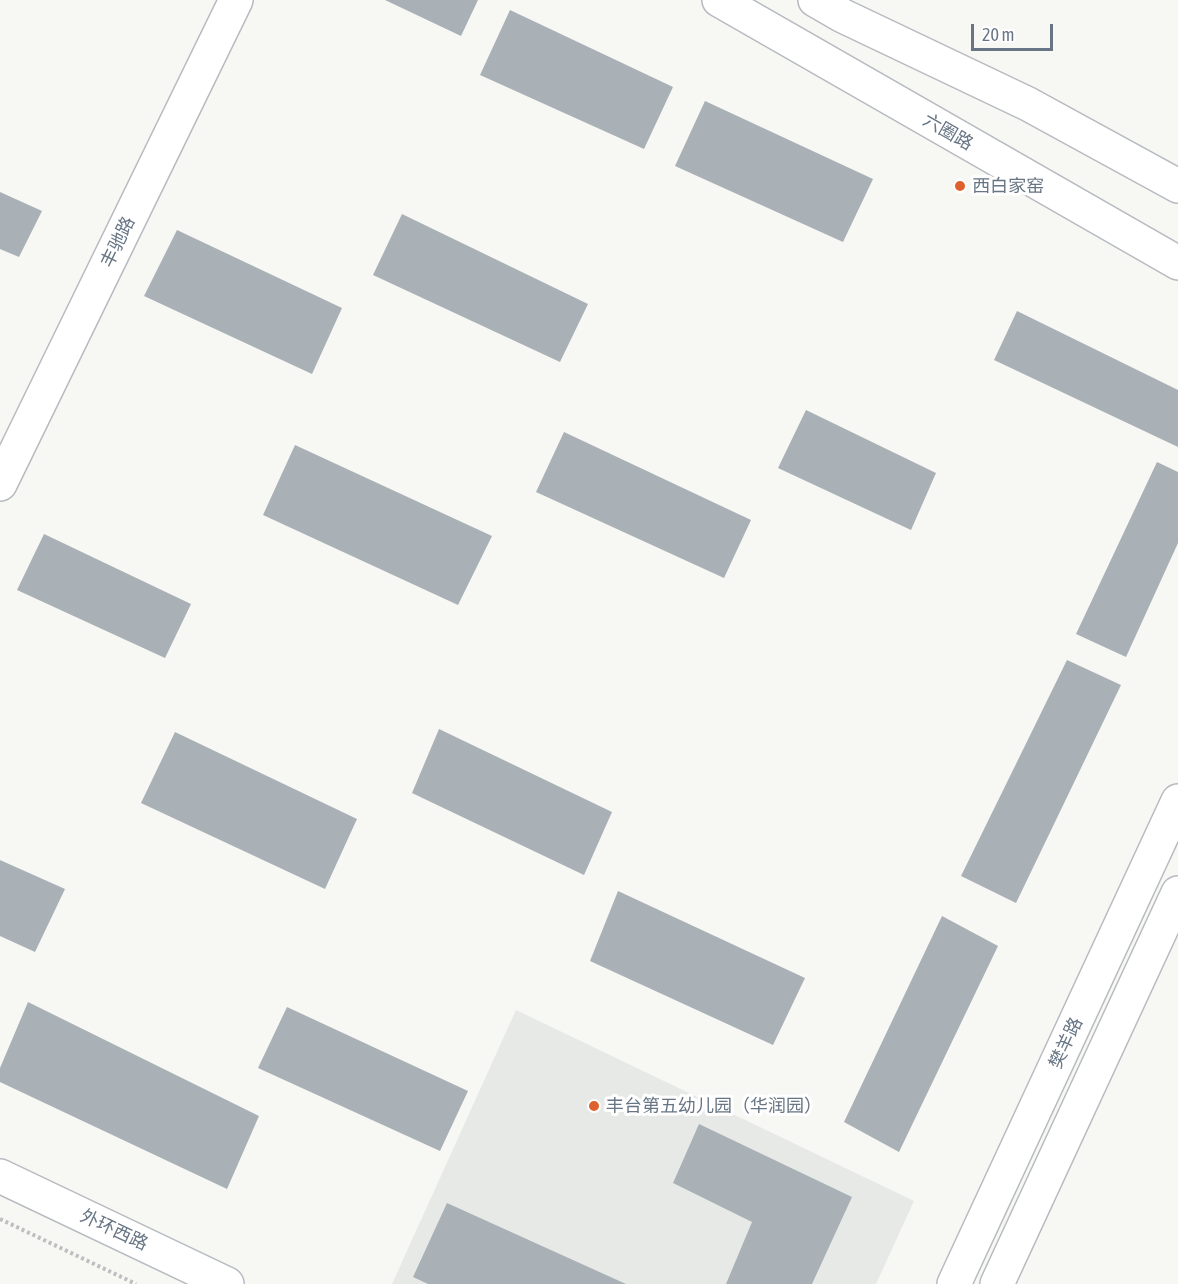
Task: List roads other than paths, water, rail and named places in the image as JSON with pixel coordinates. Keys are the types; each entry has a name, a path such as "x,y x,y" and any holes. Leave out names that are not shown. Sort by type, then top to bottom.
{"main road":[{"name":"丰驰路","path":"0,484 236,0"},
{"name":"六圈路","path":"719,0 1178,263"},
{"path":"815,0 841,15 1028,104 1178,186"},
{"name":"樊羊路","path":"954,1284 1178,801"},
{"path":"998,1284 1178,893"},
{"name":"外环西路","path":"0,1176 227,1284"}],"place":[{"name":"西白家窑","path":"960,186"},
{"name":"丰台第五幼儿园（华润园）","path":"594,1106"}]}
